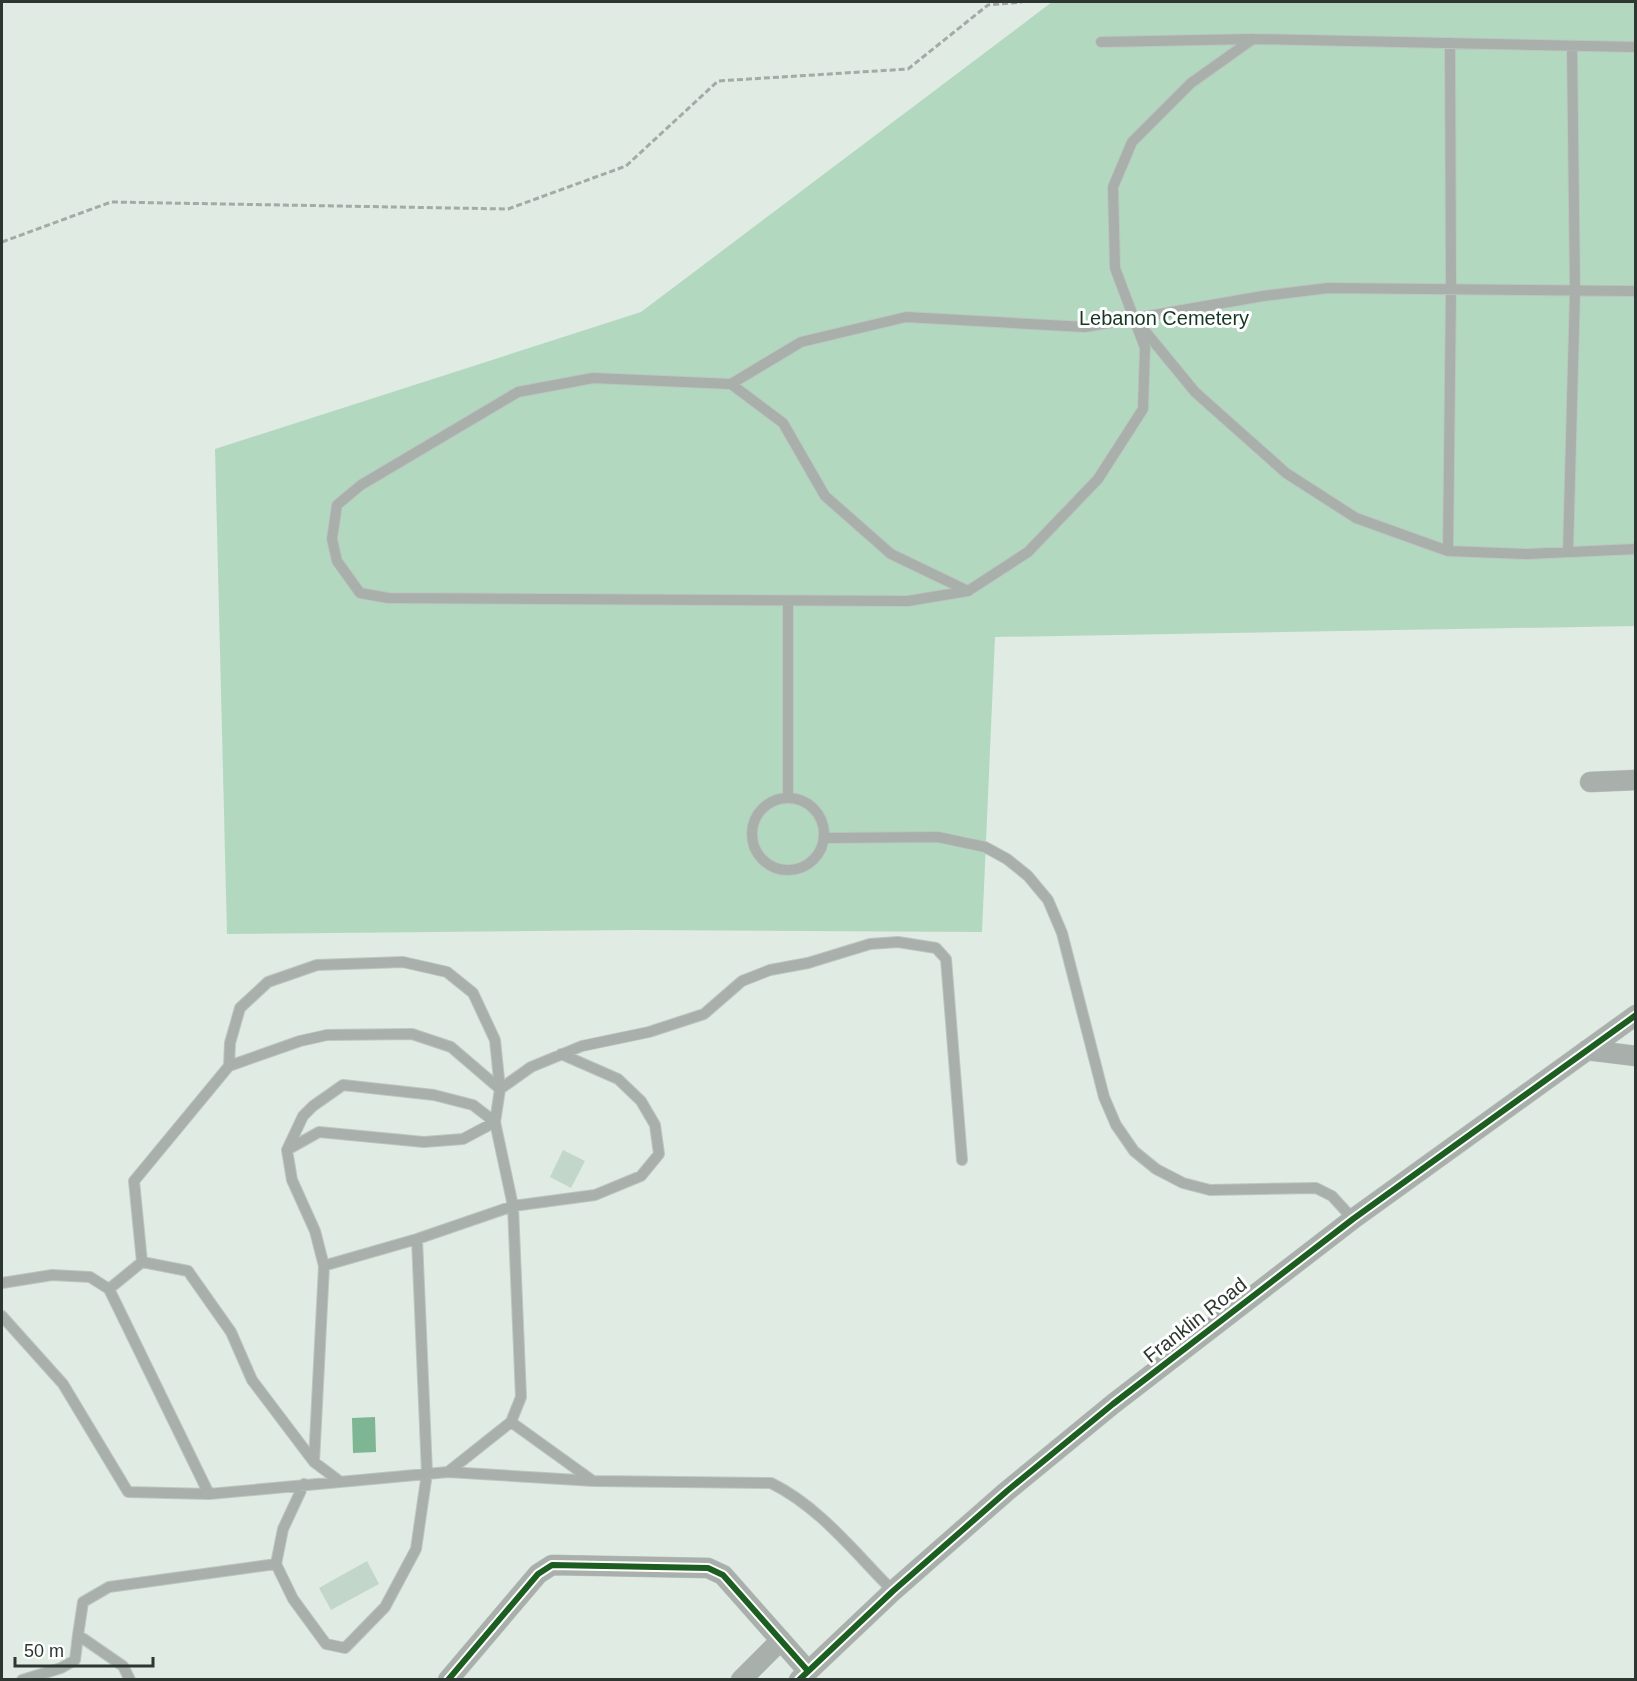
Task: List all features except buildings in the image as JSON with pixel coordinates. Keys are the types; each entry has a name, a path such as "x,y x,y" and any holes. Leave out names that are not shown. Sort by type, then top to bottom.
{"street":[{"path":"1590,782 1635,780"},
{"name":"Franklin Road","path":"803,1675 893,1591 1007,1491 1113,1404 1353,1219 1635,1015"},
{"path":"1587,1050 1635,1056"},
{"path":"448,1680 538,1574 552,1565 708,1568 723,1575 781,1640 803,1675"},
{"path":"741,1680 781,1640"}],"lane":[{"path":"1253,39 1191,83 1132,142 1113,187 1115,268 1134,317 1145,348 1143,409 1098,479 1036,544 1028,552 968,591 908,601 388,598 360,592 337,561 332,539 337,505 361,485 518,392 593,378 731,384 801,342 906,317 1085,327 1134,317 1263,296 1328,288 1635,291"},
{"path":"1101,42 1253,39 1635,47"},
{"path":"1448,551 1451,289 1450,43"},
{"path":"1568,552 1575,290 1572,46"},
{"path":"1134,317 1195,392 1286,473 1356,518 1448,551 1527,554 1635,549"},
{"path":"731,384 783,423 825,496 891,554 968,591"},
{"path":"788,601 788,797"},
{"path":"788,797 799,799 810,805 819,814 824,826 824,838 820,851 812,861 801,868 789,870 770,866 761,858 754,847 752,834 756,816 764,806 788,797"},
{"path":"824,838 938,837 985,848 1007,859 1028,876 1052,908 1062,933 1104,1097 1116,1125 1134,1151 1165,1174 1183,1183 1210,1190 1316,1188 1332,1196 1353,1219"},
{"path":"500,1089 531,1067 582,1046 649,1032 704,1014 742,981 770,970 808,963 870,944 898,942 936,948 946,960 962,1160"},
{"path":"229,1066 230,1043 240,1008 268,982 317,965 403,962 447,972 473,993 495,1040 500,1089 495,1122 513,1206 521,1397 511,1422 448,1472"},
{"path":"142,1262 134,1181 229,1066 300,1041 327,1035 412,1034 451,1047 500,1089"},
{"path":"330,1264 417,1239 513,1206 595,1195 641,1176 659,1154 655,1125 640,1101 618,1079 561,1054"},
{"path":"314,1462 324,1266 315,1231 292,1180 287,1150 303,1116 343,1085 434,1095 473,1105 495,1122"},
{"path":"287,1150 319,1132 424,1142 463,1139 495,1122"},
{"path":"304,1484 283,1528 276,1564 292,1599 327,1644 345,1648 385,1607 416,1549 427,1473 417,1239"},
{"path":"109,1289 142,1262"},
{"path":"142,1262 188,1271 231,1332 252,1380 314,1462 338,1480"},
{"path":"2,1283 52,1275 90,1277 109,1289 209,1494"},
{"path":"2,1316 63,1384 128,1492 209,1494 338,1480 448,1472 594,1481 771,1483 791,1493 811,1508 893,1591"},
{"path":"511,1422 594,1481"},
{"path":"22,1680 61,1668 75,1660 83,1602 109,1587 276,1564"},
{"path":"78,1635 123,1666 130,1680"}],"path":[{"path":"2,242 111,201 508,209 626,166 718,81 908,69 988,5 1022,2"}],"green space":[{"name":"Lebanon Cemetery","path":"1052,2 1635,2 1635,626 995,637 982,932 635,930 227,934 215,449 641,312"}],"shaded area":[{"path":"375,1417 376,1452 353,1453 352,1418"}],"cycle path":[{"path":"799,1680 893,1591 1007,1491 1113,1404 1353,1219 1636,1015"},
{"path":"448,1680 538,1574 552,1565 708,1568 723,1575 808,1671"}]}
